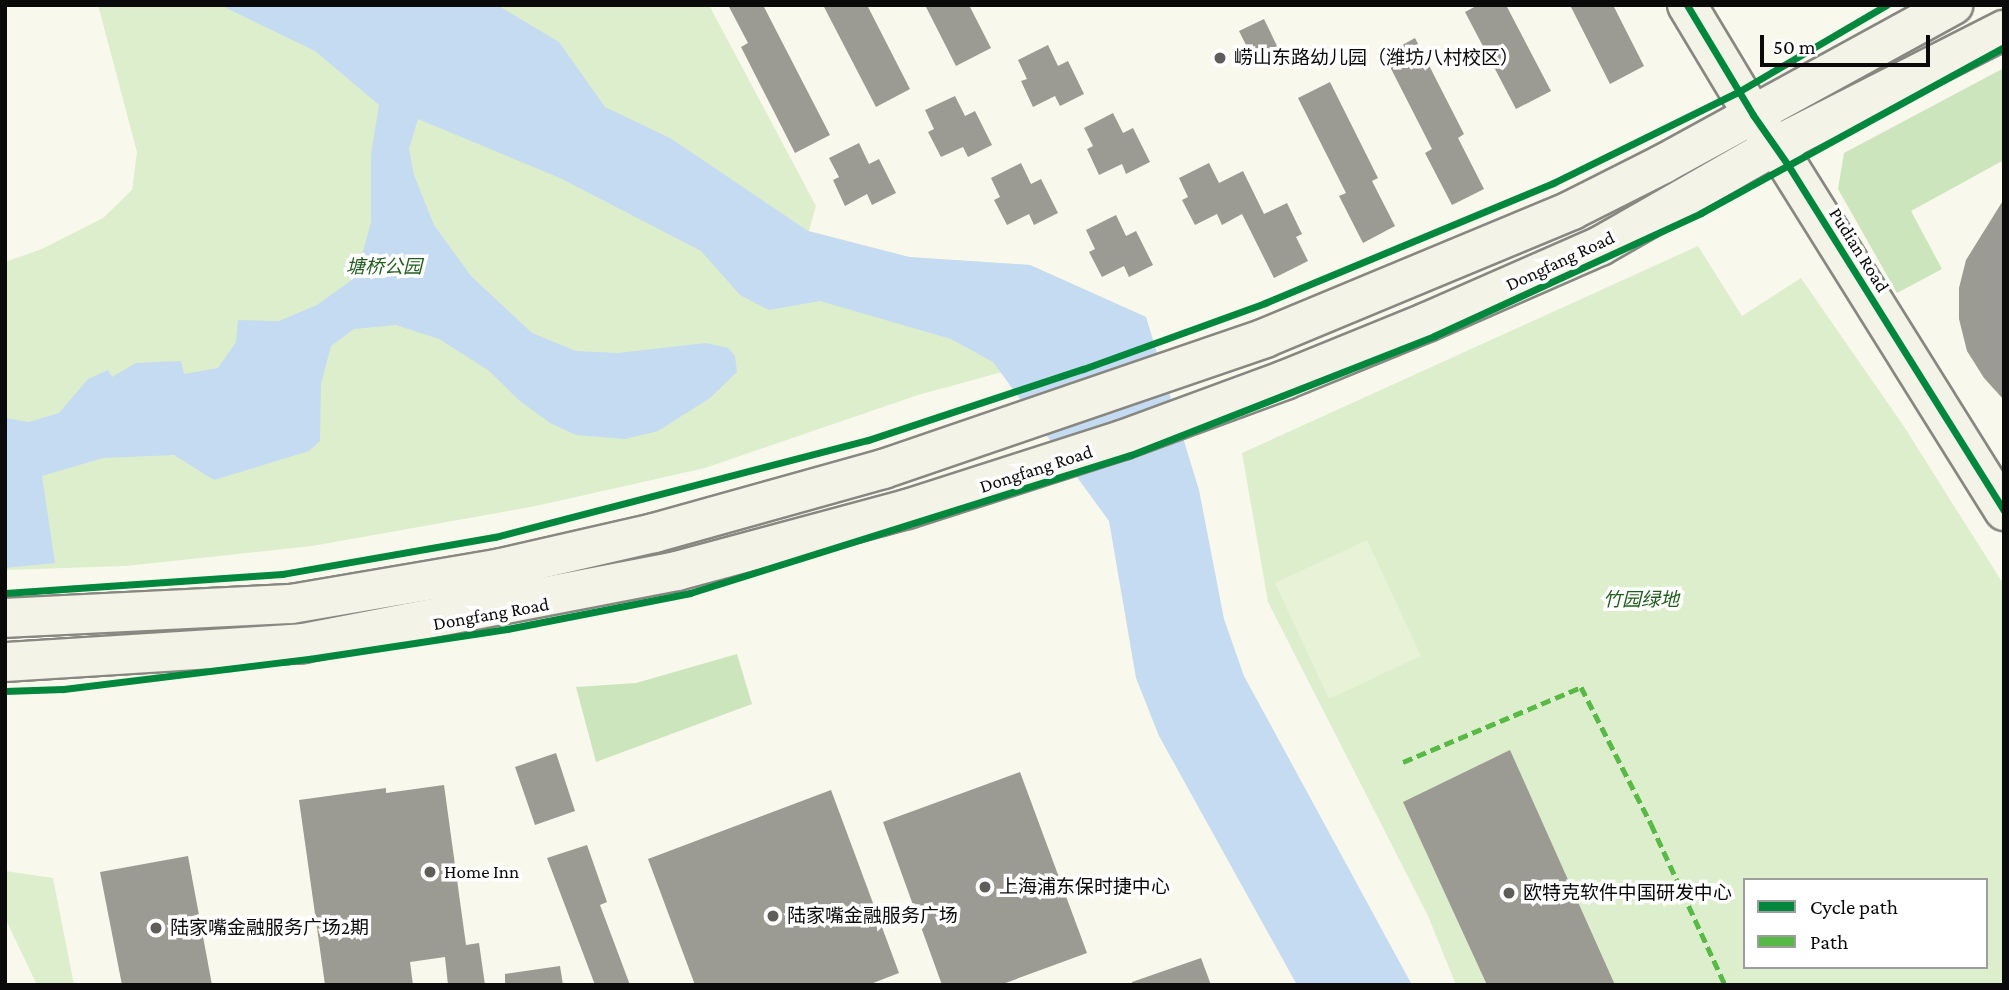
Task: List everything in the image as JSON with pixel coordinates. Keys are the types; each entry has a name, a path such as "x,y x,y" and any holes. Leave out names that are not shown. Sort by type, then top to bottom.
{"main road":[{"name":"Pudian Road","path":"1687,5 1773,148 1788,165 2004,511"},
{"path":"5,618 291,604 501,568 654,533 883,469 1265,338 1572,210 1753,115 1953,5"},
{"name":"Dongfang Road","path":"5,662 303,643 677,571 906,509 1122,440 1285,380 1427,322 1600,246 1773,148 2004,30"}],"green space":[{"name":"塘桥公园","path":"98,5 709,5 816,206 809,231 909,257 1030,265 1146,317 1150,332 918,395 705,468 536,506 312,546 126,566 5,570 5,262 42,249 103,218 132,190 137,152"},
{"path":"2004,68 2004,160 1911,211 1942,269 1897,293 1838,189 1844,153"},
{"name":"竹园绿地","path":"1698,246 1742,316 1801,278 1903,425 2004,585 2004,985 1456,985 1428,916 1268,602 1242,453"},
{"path":"1367,540 1421,656 1329,699 1275,583"},
{"path":"737,654 752,704 596,762 576,687 636,683"},
{"path":"5,871 53,878 74,985 37,985 5,918"}],"water":[{"path":"220,5 497,5 559,42 605,107 670,138 808,231 909,257 1030,265 1146,317 1199,490 1224,619 1244,676 1412,985 1297,985 1159,736 1136,678 1109,521 993,362 951,339 820,301 769,310 740,295 701,251 560,178 418,119 409,149 414,175 434,225 471,276 532,333 576,351 618,353 706,343 728,348 735,356 737,372 710,398 658,431 625,439 576,435 550,423 520,401 488,370 439,339 396,325 354,329 331,346 321,384 320,441 309,451 214,480 174,455 103,458 42,476 55,563 5,568 5,418 29,422 59,413 88,379 108,370 112,377 136,363 181,361 184,374 218,368 236,342 238,320 279,321 317,305 356,277 371,222 371,154 379,105 315,51"}],"building":[{"path":"728,5 763,5 830,135 795,153 741,47 748,43"},
{"path":"823,5 867,5 910,89 876,107"},
{"path":"925,5 969,5 991,48 956,66"},
{"path":"1478,5 1506,5 1551,91 1516,109 1465,12"},
{"path":"1570,5 1613,5 1644,66 1610,84"},
{"path":"1264,19 1277,46 1253,59 1239,31"},
{"path":"1415,38 1464,134 1458,138 1484,189 1452,205 1425,153 1432,149 1384,55"},
{"path":"1048,45 1058,66 1068,61 1084,94 1060,106 1055,96 1033,107 1021,81 1027,79 1018,60"},
{"path":"1330,82 1378,178 1372,181 1395,226 1363,243 1339,196 1346,193 1298,98"},
{"path":"955,96 965,116 975,111 992,145 968,157 963,147 941,157 928,132 934,129 925,110"},
{"path":"1113,113 1123,133 1133,128 1150,162 1126,174 1122,164 1099,175 1087,149 1093,146 1084,128"},
{"path":"859,143 869,164 879,159 896,193 872,205 867,194 845,206 833,180 839,177 829,158"},
{"path":"1021,163 1031,184 1041,179 1058,213 1034,225 1029,214 1007,225 994,200 1000,197 991,178"},
{"path":"1209,163 1219,183 1243,171 1264,214 1287,203 1302,234 1296,237 1308,261 1274,278 1242,214 1222,225 1217,214 1195,225 1182,200 1188,197 1179,178"},
{"path":"2004,199 2004,400 1984,378 1967,351 1959,319 1959,288 1966,260"},
{"path":"1116,215 1126,236 1136,231 1153,265 1129,277 1124,266 1102,277 1089,252 1095,249 1086,230"},
{"name":"欧特克软件中国研发中心","path":"1510,750 1615,985 1487,985 1403,802"},
{"path":"556,753 575,811 535,825 515,767"},
{"name":"上海浦东保时捷中心","path":"1020,772 1087,953 1000,985 942,985 883,822"},
{"path":"444,785 466,945 479,943 485,985 448,985 445,957 410,962 413,985 325,985 299,800 386,788 386,793"},
{"name":"陆家嘴金融服务广场","path":"831,790 899,973 868,985 695,985 648,859"},
{"path":"587,845 607,902 600,905 630,985 595,985 547,858"},
{"name":"陆家嘴金融服务广场2期","path":"188,856 212,985 122,985 100,872"},
{"path":"1201,958 1211,985 1133,985 1132,982"},
{"path":"560,966 563,985 505,985 505,974"}],"marked path":[{"path":"1403,762 1581,687 1651,824 1725,985"}],"cycle path":[{"path":"1687,5 1753,115 1788,165 2004,511"},
{"path":"5,593 282,574 495,537 868,440 1083,369 1265,303 1553,183 1738,92 1886,5"},
{"path":"5,691 63,689 309,659 507,629 690,593 1131,455 1434,336 1701,213 2004,47"}],"place":[{"name":"崂山东路幼儿园（潍坊八村校区）","path":"1220,58"},
{"name":"Home Inn","path":"430,872"},
{"name":"上海浦东保时捷中心","path":"985,887"},
{"name":"欧特克软件中国研发中心","path":"1509,893"},
{"name":"陆家嘴金融服务广场","path":"773,916"},
{"name":"陆家嘴金融服务广场2期","path":"156,928"}]}
